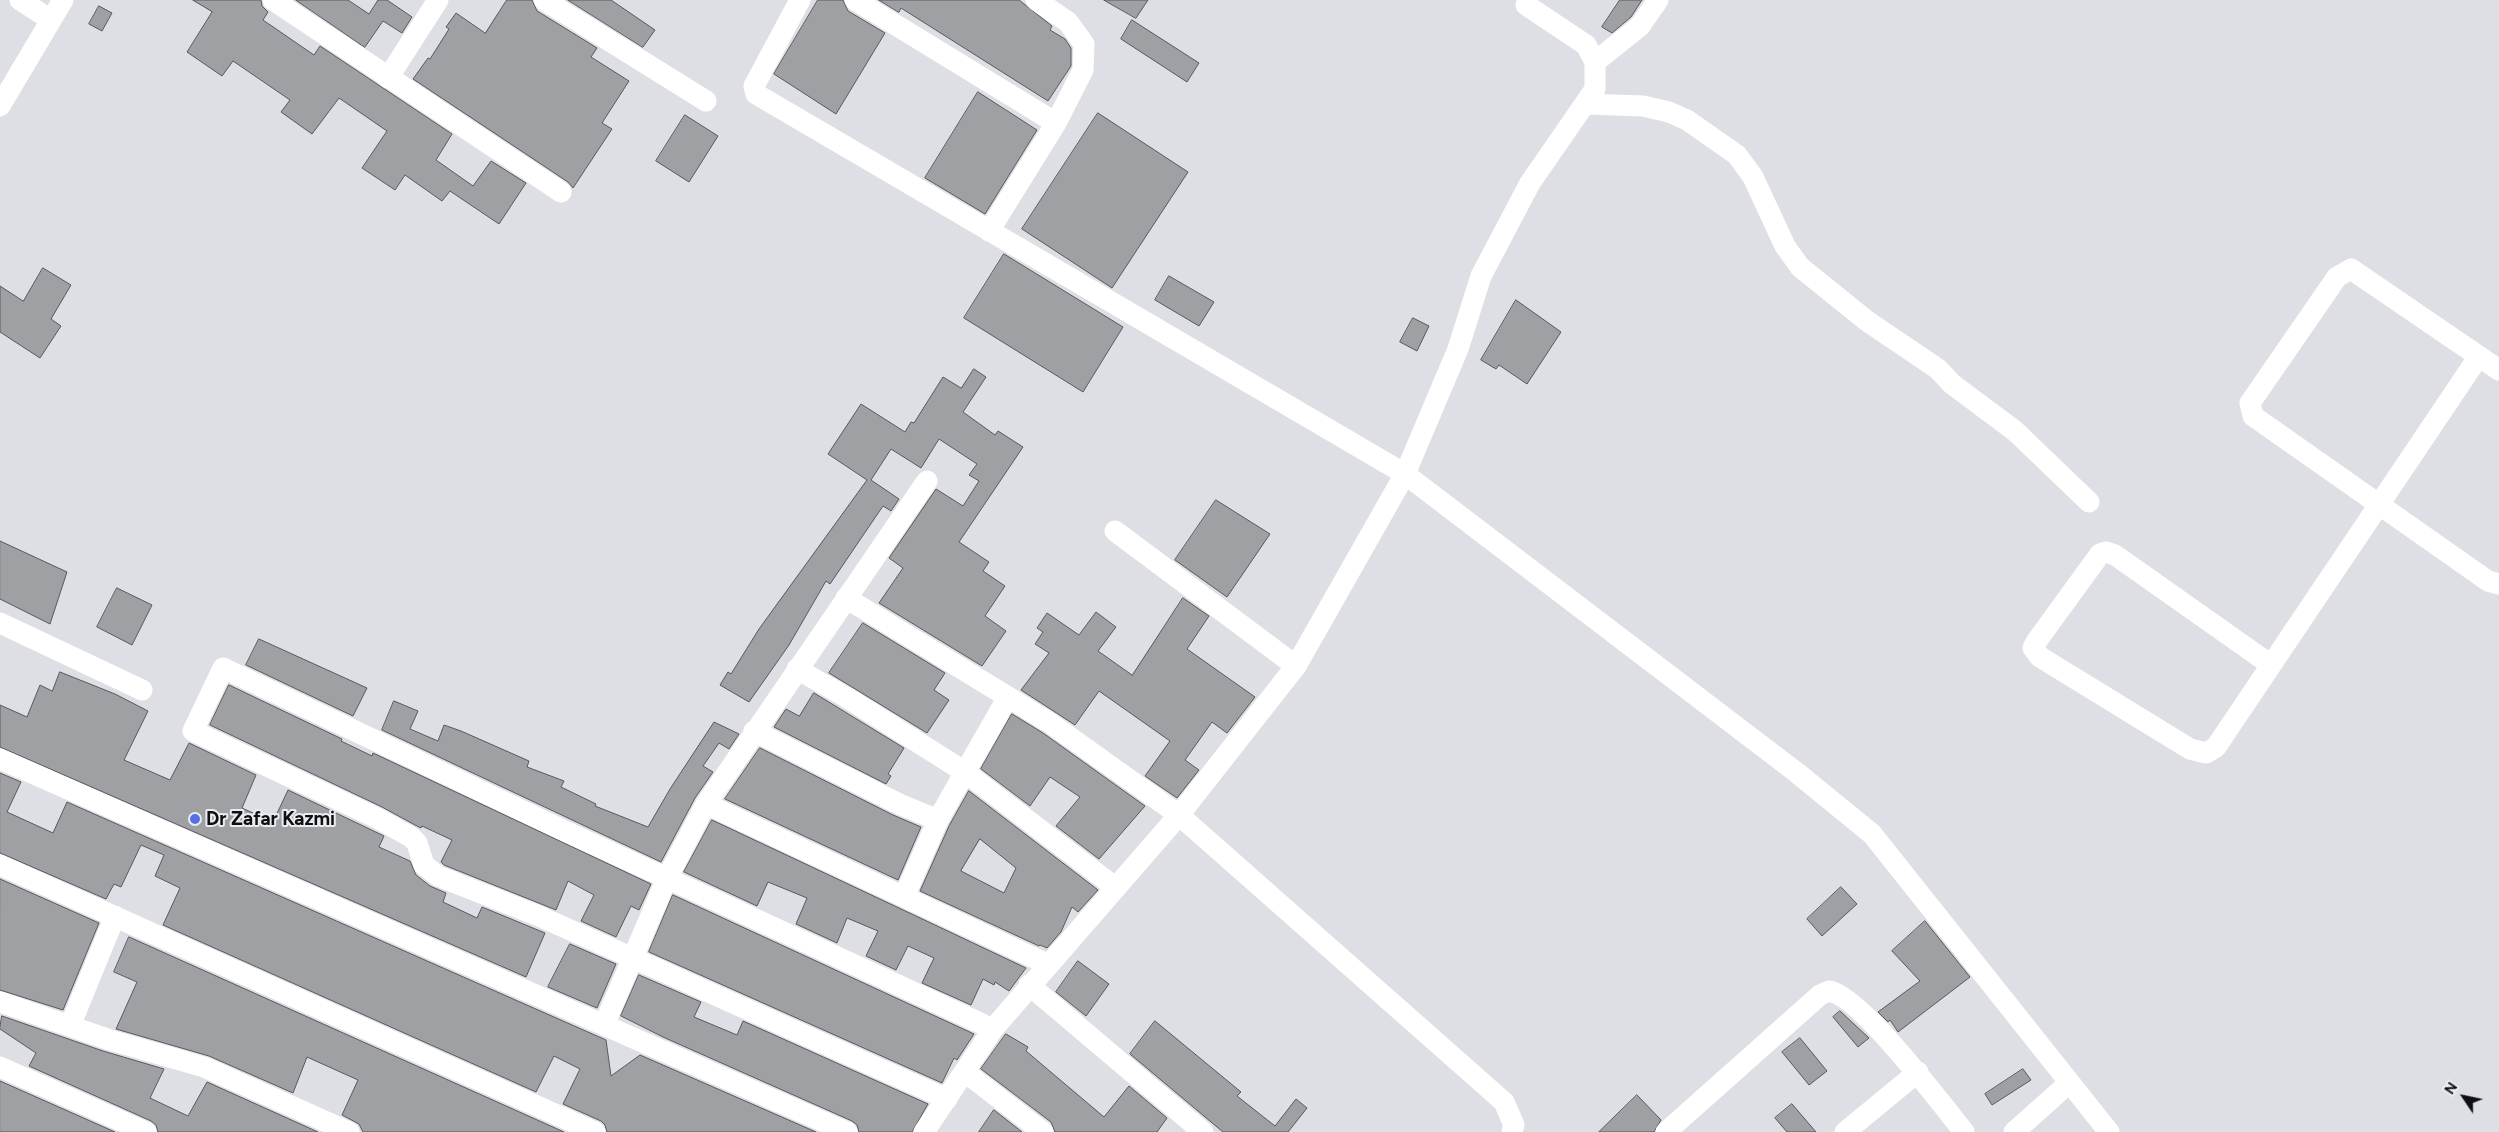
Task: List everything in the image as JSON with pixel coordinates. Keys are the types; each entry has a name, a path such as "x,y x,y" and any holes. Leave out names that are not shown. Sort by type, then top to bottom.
{"street":[{"path":"20,0 51,20"},
{"path":"0,106 63,0"},
{"path":"273,0 561,192"},
{"path":"388,78 438,0"},
{"path":"544,0 706,101"},
{"path":"800,0 754,86 756,94 1405,474 1788,766 1872,834 2109,1132"},
{"path":"855,0 1056,122"},
{"path":"989,231 1056,122 1082,70 1084,44 1068,22 1036,0"},
{"path":"1595,62 1640,26 1658,0"},
{"path":"924,1132 993,1029 1047,964 1179,815 1296,666 1405,474 1458,348 1481,276 1530,183 1595,89 1595,62 1586,45 1526,5"},
{"path":"1585,104 1643,106 1670,112 1687,120 1737,156 1753,177 1785,246 1800,267 1867,321 1938,369 1952,384 2015,431 2089,502"},
{"path":"2499,370 2350,269 2338,277 2250,403 2253,416 2377,505 2488,581 2499,584"},
{"path":"2271,665 2115,555 2106,552 2100,554 2036,642 2034,648 2040,657 2190,749 2206,753 2216,747 2271,665 2377,505 2478,356"},
{"path":"604,1024 667,878 706,804 754,731 927,481"},
{"path":"1115,531 1296,666"},
{"path":"846,598 1050,723 1179,815 1430,1039 1504,1102 1514,1125 1512,1132"},
{"path":"0,623 142,690"},
{"path":"947,1099 539,916 438,876 424,865 417,843 411,837 377,818 194,731 223,668 667,878 993,1029"},
{"path":"797,669 846,697 965,772 1116,888"},
{"path":"904,896 938,820 1008,697"},
{"path":"754,731 898,804 938,820"},
{"path":"0,759 847,1132"},
{"path":"706,804 1047,964"},
{"path":"0,865 595,1132"},
{"path":"70,1026 115,916"},
{"path":"1028,986 1203,1132"},
{"path":"1666,1132 1820,995 1829,991 1847,998 1918,1072 1964,1132"},
{"path":"0,1002 70,1026 204,1067 349,1132"},
{"path":"0,1067 146,1132"},
{"path":"965,1072 1042,1132"},
{"path":"1845,1132 1918,1072"},
{"path":"2014,1132 2070,1083"}],"building":[{"path":"193,0 261,0 262,6 268,12 263,20 314,55 320,46 452,134 436,160 473,186 491,161 526,183 499,224 450,191 442,201 405,175 395,190 362,168 387,131 339,98 312,134 281,112 290,100 233,61 222,76 187,52 212,12"},
{"path":"296,0 348,0 369,14 378,0 387,0 412,17 402,33 383,21 365,47"},
{"path":"507,0 532,0 537,11 597,48 591,57 629,81 602,123 612,129 573,188 568,182 413,79 428,58 430,59 449,29 446,27 456,13 485,33"},
{"path":"568,0 611,0 655,30 643,47"},
{"path":"818,0 843,0 848,11 885,33 836,114 774,74"},
{"path":"879,0 1019,0 1052,26 1050,30 1065,39 1071,48 1071,66 1048,101 901,8 899,12"},
{"path":"1104,0 1148,0 1136,18"},
{"path":"1620,0 1642,0 1631,17 1612,33 1602,27"},
{"path":"99,6 112,13 102,31 89,24"},
{"path":"1132,20 1199,63 1187,82 1121,39"},
{"path":"978,92 1037,130 985,214 925,178"},
{"path":"1098,113 1188,172 1112,288 1022,229"},
{"path":"685,115 718,136 689,182 656,161"},
{"path":"1004,254 1123,327 1083,392 964,318"},
{"path":"43,268 71,285 51,319 61,326 40,358 0,332 0,286 23,301"},
{"path":"1169,276 1214,302 1199,326 1155,300"},
{"path":"1516,300 1561,332 1527,384 1499,365 1496,369 1481,360"},
{"path":"1413,318 1429,326 1417,351 1400,342"},
{"path":"974,369 986,377 963,412 995,435 998,431 1023,447 959,542 989,562 983,571 1005,586 985,616 1006,631 982,666 879,603 903,568 889,558 936,489 963,506 979,481 969,475 977,464 939,439 921,468 891,449 871,480 899,499 891,511 883,506 830,584 826,581 789,645 749,702 720,685 728,672 731,674 759,629 867,480 828,454 861,404 905,432 911,422 914,423 943,377 961,388"},
{"path":"1216,500 1270,534 1227,597 1175,560"},
{"path":"0,541 67,572 50,624 0,599"},
{"path":"117,588 152,605 132,645 97,627"},
{"path":"1183,598 1209,616 1187,649 1255,697 1227,733 1212,722 1185,760 1199,770 1177,798 1145,776 1170,741 1099,691 1075,725 1021,690 1049,653 1035,644 1043,632 1037,628 1047,613 1079,635 1096,612 1116,627 1098,651 1132,675"},
{"path":"863,623 945,673 934,690 949,700 927,733 829,673"},
{"path":"259,639 367,688 353,716 246,665"},
{"path":"60,672 115,694 148,711 124,760 170,780 189,743 256,775 242,808 273,822 288,790 384,836 379,847 410,861 416,875 430,886 446,893 443,902 477,918 482,907 545,933 526,977 0,747 0,705 27,717 40,685 52,691"},
{"path":"229,685 342,739 341,741 372,756 373,753 651,884 639,910 631,906 616,937 581,921 594,895 568,881 556,910 444,865 441,862 452,840 422,826 421,828 382,807 210,725"},
{"path":"814,693 904,748 888,774 891,776 886,784 774,727 786,709 799,716"},
{"path":"394,701 418,711 410,729 438,741 444,725 461,731 529,761 527,767 564,781 561,787 596,804 595,806 648,827 670,789 714,722 739,734 729,749 719,743 703,766 713,772 695,798 661,862 382,730"},
{"path":"1012,714 1043,733 1145,806 1099,859 1056,826 1080,797 1050,777 1030,806 981,769"},
{"path":"760,748 893,815 921,827 898,880 725,799"},
{"path":"0,773 21,782 7,812 53,833 67,802 606,1040 611,1076 640,1055 816,1132 607,1132 605,1125 601,1121 563,1104 580,1069 554,1056 536,1092 163,925 180,888 155,876 164,855 141,845 121,887 114,884 106,899 0,853"},
{"path":"969,791 1098,890 1078,912 1072,907 1061,932 1047,948 1039,946 920,891 949,826","holes":["980,839 1016,868 1004,893 961,871"]},
{"path":"712,820 1026,968 1009,991 995,982 994,985 983,979 971,1005 922,983 934,958 908,946 896,970 866,956 878,931 847,918 837,943 796,924 807,898 768,882 757,906 684,872"},
{"path":"0,879 99,923 63,1010 0,990"},
{"path":"1841,887 1857,904 1822,936 1807,919"},
{"path":"673,895 974,1034 957,1060 954,1058 942,1083 649,952"},
{"path":"1925,921 1970,977 1898,1032 1890,1020 1888,1022 1878,1012 1920,981 1892,951"},
{"path":"129,937 564,1132 363,1132 359,1124 342,1115 358,1080 307,1057 293,1093 209,1056 116,1029 137,982 114,972"},
{"path":"570,944 616,964 597,1008 548,987"},
{"path":"1078,961 1109,984 1086,1016 1056,992"},
{"path":"639,975 701,1002 694,1017 737,1035 743,1021 928,1104 912,1132 859,1132 857,1125 852,1121 663,1037 621,1016"},
{"path":"1840,1011 1869,1038 1858,1047 1833,1017"},
{"path":"2,1016 103,1051 164,1069 150,1098 188,1116 207,1082 318,1132 158,1132 156,1125 151,1121 29,1066 36,1053 0,1029"},
{"path":"1155,1021 1241,1092 1237,1096 1275,1126 1296,1099 1307,1108 1288,1132 1223,1132 1130,1054"},
{"path":"1006,1034 1028,1047 1026,1051 1104,1117 1129,1086 1167,1118 1157,1132 1055,1132 1051,1122 981,1069"},
{"path":"1800,1038 1827,1071 1809,1085 1782,1052"},
{"path":"2023,1069 2031,1080 1992,1105 1985,1094"},
{"path":"0,1081 115,1132 0,1132"},
{"path":"1637,1095 1661,1120 1654,1132 1599,1132"},
{"path":"1792,1104 1816,1132 1787,1132 1775,1118"},
{"path":"994,1110 1022,1132 979,1132"}],"place":[{"name":"Dr Zafar Kazmi","path":"195,819"}]}
